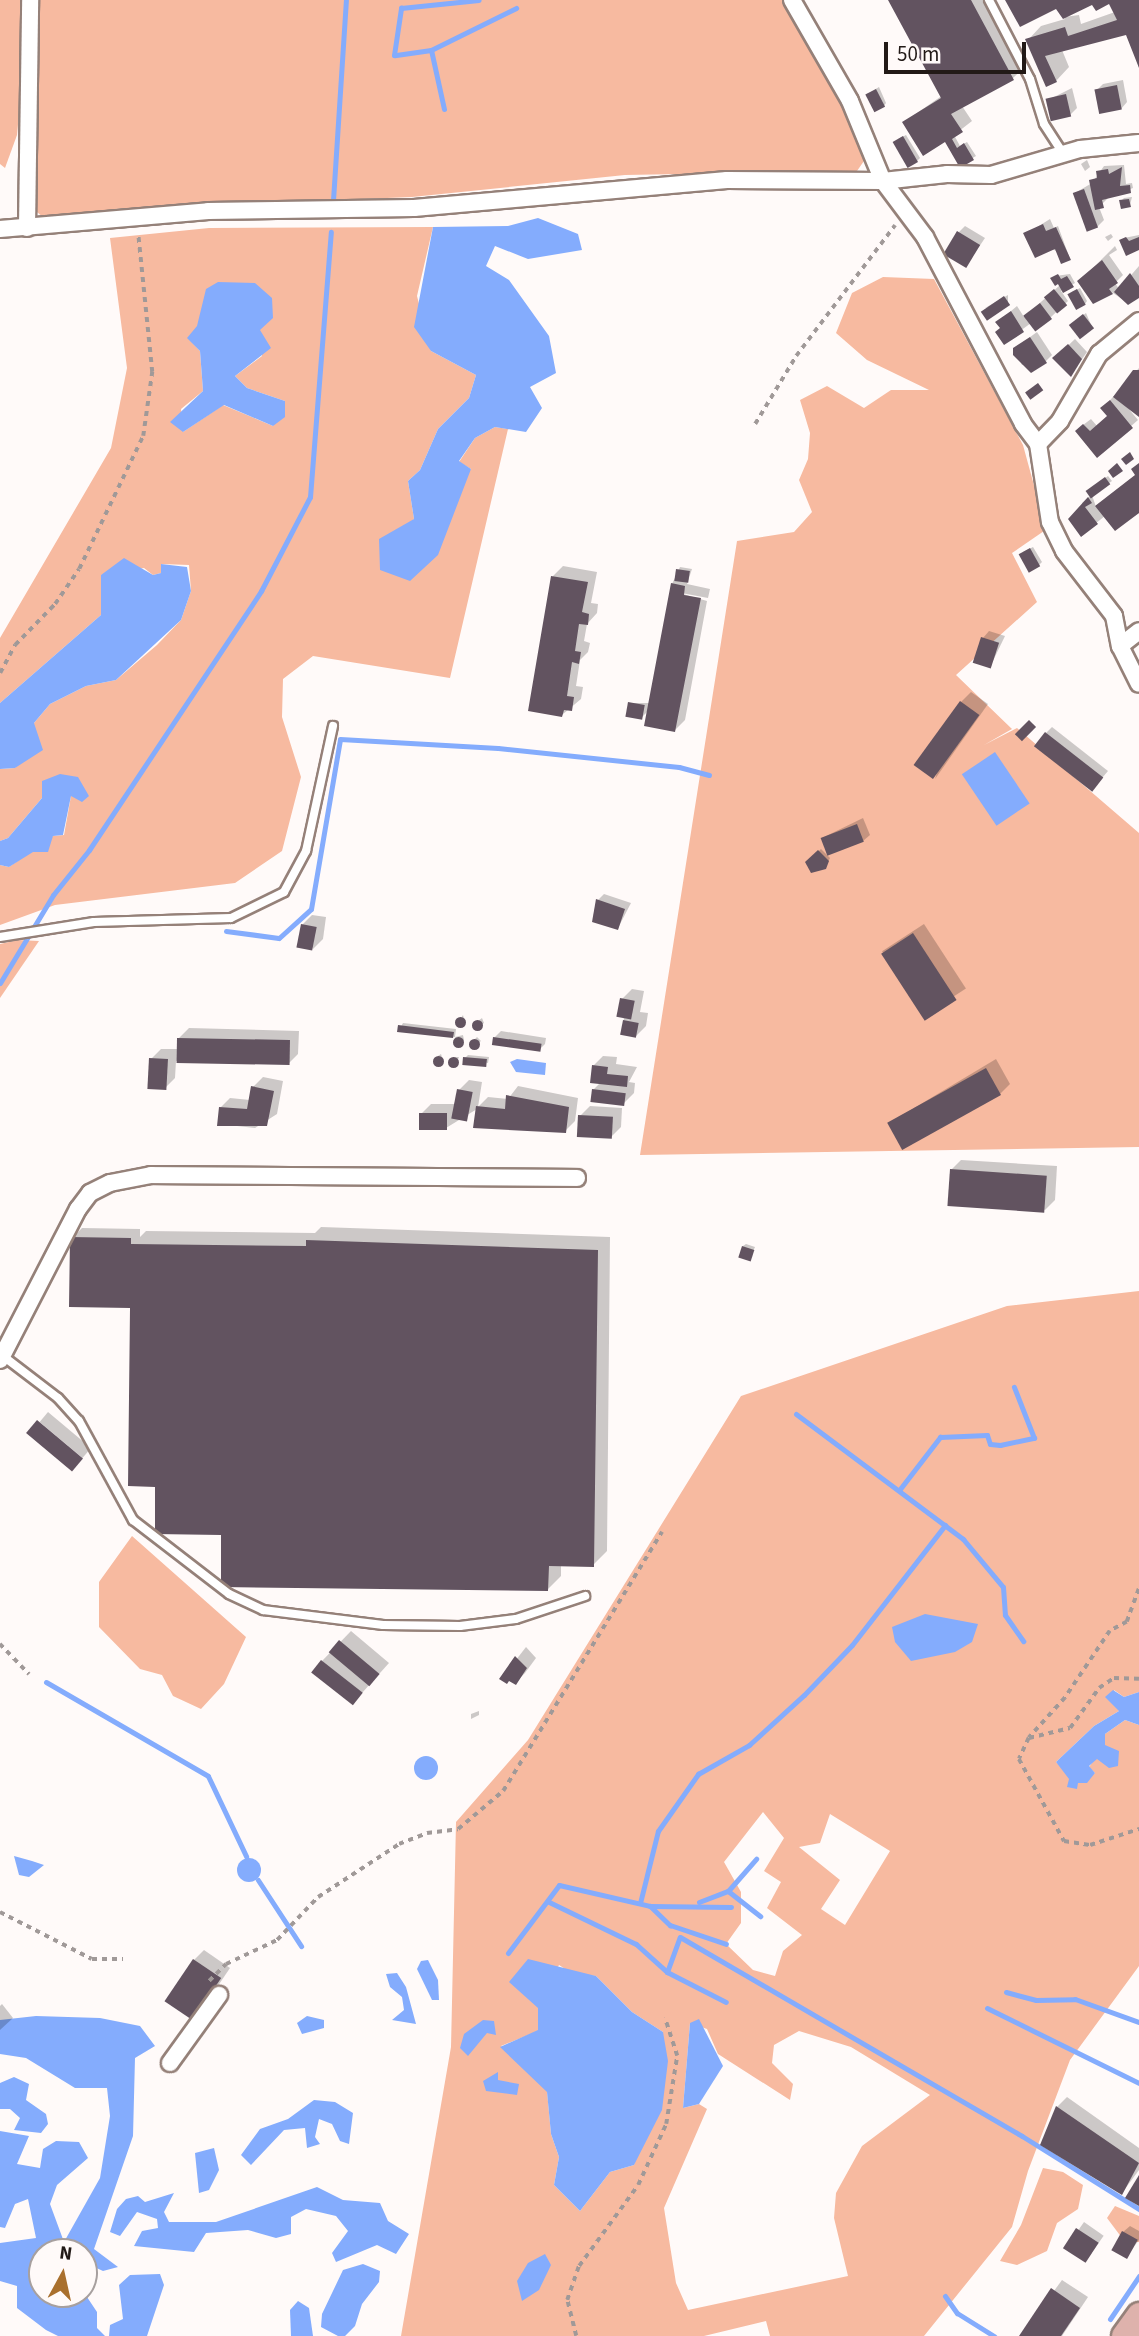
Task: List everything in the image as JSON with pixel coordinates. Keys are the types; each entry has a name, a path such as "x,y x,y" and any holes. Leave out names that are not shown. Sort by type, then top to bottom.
{"street":[{"path":"27,228 30,0"},
{"path":"792,0 850,101 883,181 925,237 1023,424 1038,444 1050,522 1064,551 1114,616 1120,646 1139,684"},
{"path":"0,229 208,211 414,208 727,180 883,181 947,174 991,175 1063,153 1112,143 1139,144"},
{"path":"1038,444 1060,421 1098,354 1139,321"},
{"path":"1120,646 1139,631"},
{"path":"2,1358 78,1209 90,1193 110,1183 151,1175 577,1178"},
{"path":"170,2063 212,1990"}],"lane":[{"path":"989,0 1030,79 1044,124 1063,153"},
{"path":"0,937 94,922 231,918 284,892 306,851 334,726"},
{"path":"2,1358 51,1392 79,1421 133,1520 229,1594 263,1610 383,1625 460,1626 516,1619 585,1596"}],"path":[{"path":"755,424 826,313 905,212"},
{"path":"0,673 15,645 55,604 79,569 143,436 152,372 137,218"},
{"path":"212,1990 226,1964 276,1940 318,1898 360,1870 427,1833 458,1829 503,1791 662,1532"},
{"path":"1139,1589 1127,1622 1110,1630 1065,1698 1029,1738 1019,1759 1064,1841 1090,1845 1139,1829"},
{"path":"0,1644 29,1674"},
{"path":"1029,1738 1046,1737 1070,1728 1099,1688 1114,1678 1139,1679"},
{"path":"0,1912 92,1959 123,1959"},
{"path":"576,2336 567,2300 579,2266 638,2185 666,2124 677,2056 665,2018"}],"shaded area":[{"path":"0,0 21,0 26,40 17,135 5,168 0,164"},
{"path":"33,0 788,0 862,141 866,158 857,171 625,175 412,197 114,209 73,219 43,217 32,208"},
{"path":"433,227 417,296 431,351 476,375 469,398 438,429 420,470 408,481 414,519 380,570 471,469 459,462 475,438 495,427 508,429 450,678 313,656 283,679 282,717 301,777 282,851 235,883 55,905 0,925 0,865 9,867 53,836 64,835 71,796 89,796 43,781 42,798 8,838 0,841 0,769 15,768 34,735 34,723 50,704 86,686 116,680 157,645 181,620 191,591 189,565 161,564 161,573 153,575 144,568 101,575 101,615 0,703 0,638 111,448 127,368 110,238 209,228","holes":["244,283 255,283 262,356 235,376 247,388 285,401 273,426 223,405 183,432 181,409 203,391 200,351 188,338"]},
{"path":"883,277 934,279 1023,445 1035,489 1044,531 1012,553 1037,602 956,675 1012,729 984,745 1017,728 1139,833 1139,1147 640,1155 737,541 794,532 812,512 799,480 808,459 810,433 800,400 827,386 864,408 891,390 929,390 867,360 836,333 852,293"},
{"path":"18,940 39,941 0,998 0,944"},
{"path":"1139,1291 1139,1692 1124,1697 1114,1690 1119,1711 1094,1726 1056,1762 1077,1783 1095,1773 1089,1767 1105,1745 1105,1734 1125,1720 1139,1725 1139,1966 1070,2060 1028,2171 1012,2227 924,2336 770,2336 766,2321 704,2336 401,2336 451,2047 456,1822 528,1740 741,1396 1007,1306","holes":["763,1812 784,1838 764,1871 781,1882 767,1908 802,1935 783,1951 775,1976 753,1970 726,1944 741,1923 741,1892 724,1862","830,1814 890,1851 845,1925 821,1909 840,1880 799,1847 820,1843","559,1965 573,1974 596,1976 632,2012 663,2032 634,2165 610,2172 580,2211 554,2185 559,2157 551,2134 547,2091 501,2046 538,2031 538,2008","690,2023 707,2029 718,2054 790,2100 793,2084 772,2063 774,2045 799,2031 851,2047 930,2095 862,2146 836,2193 834,2218 848,2276 688,2310 676,2283 664,2208 707,2109 699,2104 683,2108"]},
{"path":"132,1536 246,1637 224,1684 201,1709 173,1696 162,1675 140,1669 99,1627 99,1582"},
{"path":"1043,2168 1063,2172 1083,2185 1078,2209 1057,2223 1047,2251 1017,2265 1000,2261 1021,2225"},
{"path":"1115,2206 1139,2216 1139,2242 1125,2242 1107,2218"}],"water":[{"path":"538,218 578,234 582,250 528,259 495,246 486,266 509,280 549,336 556,373 530,387 542,408 526,432 495,427 475,438 459,461 471,469 438,555 410,581 380,570 379,539 414,519 408,481 420,470 438,429 469,398 476,375 431,351 414,327 433,227 508,226"},
{"path":"218,282 255,283 272,298 273,318 260,330 271,348 235,376 247,388 285,401 285,417 273,426 224,405 183,432 170,422 203,391 200,351 187,338 197,326 206,289"},
{"path":"124,558 153,575 161,573 161,564 187,567 191,591 181,620 116,680 86,686 50,704 34,723 43,750 15,768 0,769 0,703 101,615 101,575"},
{"path":"995,752 1030,803 997,826 962,774"},
{"path":"60,774 78,777 89,796 82,802 71,796 63,835 53,836 48,852 33,852 9,867 0,865 0,841 8,838 42,798 42,781"},
{"path":"517,1059 546,1063 545,1075 516,1072 510,1062"},
{"path":"925,1614 978,1624 972,1642 955,1652 911,1661 895,1642 892,1627"},
{"path":"1113,1690 1124,1697 1139,1692 1139,1725 1125,1720 1105,1734 1105,1745 1119,1751 1118,1766 1109,1768 1097,1759 1089,1766 1095,1773 1087,1783 1078,1783 1077,1789 1067,1787 1069,1779 1056,1762 1094,1726 1119,1711 1105,1697"},
{"path":"426,1756 435,1759 438,1768 435,1777 426,1780 417,1777 414,1768 417,1759"},
{"path":"14,1856 44,1865 29,1877 19,1875"},
{"path":"249,1858 258,1861 261,1870 258,1879 249,1882 240,1879 237,1870 240,1861"},
{"path":"528,1959 596,1976 632,2012 663,2032 668,2061 662,2110 634,2165 610,2172 580,2211 554,2185 559,2157 551,2134 547,2092 500,2047 538,2030 538,2008 509,1982"},
{"path":"428,1960 438,1980 439,2000 432,2000 417,1969 421,1961"},
{"path":"397,1973 406,1987 416,2024 392,2020 404,2010 402,1997 390,1987 386,1974"},
{"path":"36,2016 100,2018 140,2026 155,2046 135,2058 133,2136 98,2238 66,2238 100,2178 110,2116 107,2088 75,2088 26,2058 0,2054 0,2020"},
{"path":"307,2016 324,2020 324,2028 302,2034 297,2023"},
{"path":"699,2019 723,2066 699,2104 683,2108 690,2023"},
{"path":"483,2020 494,2021 496,2035 487,2033 468,2056 460,2048 464,2034"},
{"path":"498,2072 498,2080 519,2084 517,2095 486,2091 483,2081"},
{"path":"14,2077 29,2084 26,2100 46,2114 48,2124 41,2133 14,2130 20,2118 10,2109 0,2109 0,2083"},
{"path":"314,2100 335,2102 353,2113 349,2144 340,2141 332,2124 319,2119 315,2137 320,2144 307,2148 305,2128 284,2130 251,2165 241,2155 260,2129 288,2119"},
{"path":"0,2131 29,2136 17,2164 40,2168 43,2149 56,2141 79,2142 88,2158 57,2185 50,2204 63,2238 36,2238 28,2199 15,2204 5,2228 0,2227"},
{"path":"214,2148 219,2170 209,2190 199,2193 195,2153"},
{"path":"317,2187 343,2200 380,2203 388,2221 409,2234 396,2254 377,2245 336,2262 332,2253 348,2231 336,2216 306,2209 291,2217 291,2234 276,2238 248,2230 206,2233 194,2252 134,2246 142,2231 158,2228 157,2219 137,2212 120,2236 110,2232 117,2209 126,2199 138,2196 145,2202 174,2193 164,2212 169,2222 216,2222"},
{"path":"28,2239 28,2308 94,2308 97,2312 97,2328 105,2336 58,2336 17,2308 17,2286 0,2281 0,2243"},
{"path":"98,2252 118,2267 103,2271 98,2269"},
{"path":"545,2254 551,2265 539,2290 522,2301 517,2281 528,2263"},
{"path":"363,2264 380,2271 379,2282 362,2304 355,2326 345,2336 338,2336 321,2327 322,2314 343,2270"},
{"path":"160,2274 164,2285 147,2336 109,2336 110,2325 123,2319 119,2285 130,2275"},
{"path":"298,2301 309,2308 313,2336 291,2336 290,2310"}],"building":[{"path":"888,0 971,0 1014,80 951,114 963,132 952,139 957,148 964,143 974,160 960,168 945,142 923,156 902,122 941,98"},
{"path":"1005,0 1139,0 1139,68 1126,35 1045,56 1057,82 1046,87 1025,39 1065,27 1068,36 1117,20 1109,4 1096,11 1092,5 1063,19 1056,9 1020,27"},
{"path":"1117,85 1122,110 1099,114 1094,89"},
{"path":"876,89 885,107 874,112 865,94"},
{"path":"1066,94 1071,116 1051,121 1046,99"},
{"path":"903,136 918,162 908,168 893,142"},
{"path":"1122,167 1120,186 1130,185 1131,193 1102,200 1104,208 1095,210 1089,180 1097,178 1096,171 1108,169 1109,174"},
{"path":"1084,189 1098,228 1087,232 1073,193"},
{"path":"1129,199 1131,207 1121,209 1119,200"},
{"path":"1043,224 1046,231 1056,227 1071,260 1061,264 1055,249 1035,258 1023,233"},
{"path":"957,231 980,245 966,268 943,254"},
{"path":"1126,237 1129,241 1139,237 1139,250 1126,256 1119,240"},
{"path":"1102,260 1118,283 1109,289 1113,294 1093,304 1077,281"},
{"path":"1130,273 1139,286 1139,298 1128,305 1114,292"},
{"path":"1058,274 1061,279 1067,276 1074,287 1063,293 1058,284 1055,286 1050,278"},
{"path":"1054,289 1067,305 1057,314 1044,297"},
{"path":"1077,289 1086,305 1076,310 1067,294"},
{"path":"1004,296 1010,305 987,321 981,312"},
{"path":"1040,303 1052,319 1035,332 1023,316"},
{"path":"1011,311 1024,332 1004,345 995,332 1000,328 995,322"},
{"path":"1083,314 1094,328 1080,339 1069,325"},
{"path":"1030,337 1047,363 1031,373 1013,355 1013,348"},
{"path":"1068,344 1082,359 1071,377 1052,358"},
{"path":"1133,370 1139,370 1139,417 1113,397"},
{"path":"1038,383 1043,390 1030,400 1025,392"},
{"path":"1110,400 1133,428 1097,458 1075,431 1083,424 1090,431 1107,416 1100,408"},
{"path":"1130,452 1134,459 1126,465 1121,459"},
{"path":"1117,463 1123,471 1113,478 1108,471"},
{"path":"1139,463 1139,513 1115,531 1095,506 1135,475 1131,469"},
{"path":"1105,477 1110,484 1091,498 1086,491"},
{"path":"1088,497 1092,503 1085,507 1098,524 1081,537 1068,519"},
{"path":"1030,548 1040,566 1029,573 1019,554"},
{"path":"676,569 690,571 688,583 674,581"},
{"path":"551,576 588,582 582,612 589,614 588,625 579,624 575,651 581,652 579,664 572,662 567,696 574,697 572,711 564,710 562,717 528,711"},
{"path":"671,583 685,586 684,595 701,598 675,732 644,726"},
{"path":"981,637 999,643 991,669 973,663"},
{"path":"960,701 979,715 933,779 914,765"},
{"path":"628,702 645,705 642,720 625,717"},
{"path":"1029,720 1036,727 1022,741 1015,734"},
{"path":"1045,732 1103,778 1092,792 1034,746"},
{"path":"857,824 864,842 827,856 821,838"},
{"path":"818,850 829,861 826,869 811,873 805,862"},
{"path":"596,899 625,909 618,930 592,922"},
{"path":"301,924 317,927 312,951 296,948"},
{"path":"913,933 957,1000 925,1021 881,954"},
{"path":"620,998 635,1001 631,1020 616,1017"},
{"path":"460,1017 464,1018 464,1026 460,1027 456,1026 455,1022 456,1018"},
{"path":"477,1020 481,1021 481,1029 477,1030 473,1029 472,1025 473,1021"},
{"path":"623,1020 639,1023 636,1038 620,1035"},
{"path":"398,1025 454,1032 453,1038 397,1032"},
{"path":"458,1037 462,1038 462,1046 458,1047 454,1046 453,1042 454,1038"},
{"path":"493,1037 542,1044 540,1052 492,1045"},
{"path":"177,1038 290,1040 290,1065 177,1063"},
{"path":"474,1039 478,1040 478,1048 474,1049 470,1048 469,1044 470,1040"},
{"path":"438,1055 444,1061 438,1067 432,1061"},
{"path":"453,1056 459,1062 453,1068 447,1062"},
{"path":"463,1057 487,1059 486,1067 462,1065"},
{"path":"149,1058 168,1059 166,1090 147,1089"},
{"path":"592,1065 608,1067 607,1074 628,1076 627,1087 590,1083"},
{"path":"986,1068 1001,1095 902,1150 887,1123"},
{"path":"251,1086 274,1091 267,1126 217,1126 219,1107 247,1109"},
{"path":"457,1089 473,1092 467,1122 451,1118"},
{"path":"592,1089 626,1093 624,1106 590,1102"},
{"path":"506,1095 569,1107 566,1133 473,1128 476,1106 505,1109"},
{"path":"419,1113 447,1113 447,1130 419,1130"},
{"path":"578,1115 613,1117 612,1139 577,1137"},
{"path":"950,1169 1047,1176 1044,1213 947,1206"},
{"path":"70,1237 131,1238 131,1244 306,1246 306,1240 598,1250 594,1567 549,1566 548,1591 221,1587 221,1535 155,1534 155,1487 128,1486 130,1308 69,1307"},
{"path":"742,1246 754,1250 751,1261 738,1257"},
{"path":"37,1420 83,1459 72,1472 26,1433"},
{"path":"339,1640 380,1674 369,1686 329,1652"},
{"path":"515,1656 527,1668 516,1685 509,1681 507,1684 499,1679"},
{"path":"321,1660 363,1693 353,1705 311,1673"},
{"path":"193,1959 221,1978 193,2020 164,2001"},
{"path":"1056,2106 1139,2163 1122,2195 1040,2145"},
{"path":"1139,2175 1139,2206 1125,2198"},
{"path":"1076,2228 1099,2243 1086,2263 1063,2248"},
{"path":"1122,2231 1138,2240 1127,2259 1111,2250"},
{"path":"1051,2288 1080,2308 1061,2336 1019,2336"}],"waterway":[{"path":"333,200 346,0"},
{"path":"431,50 394,55 401,8 479,0"},
{"path":"444,109 431,50 516,8"},
{"path":"0,983 53,895 89,850 261,591 310,497 331,232"},
{"path":"226,931 279,938 311,909 340,739 498,748 679,767 709,775"},
{"path":"900,1489 940,1437 987,1435 990,1444 1000,1445 1034,1438 1014,1387"},
{"path":"796,1414 963,1539 1003,1587 1005,1615 1023,1641"},
{"path":"640,1903 658,1831 698,1774 749,1745 804,1695 852,1645 945,1525"},
{"path":"46,1682 208,1776 246,1856"},
{"path":"699,1902 728,1891 756,1859"},
{"path":"258,1880 301,1946"},
{"path":"508,1953 559,1885 650,1906 731,1907"},
{"path":"728,1891 760,1916"},
{"path":"549,1902 636,1944 667,1972 726,2002"},
{"path":"650,1906 670,1925 726,1944"},
{"path":"667,1972 680,1937 1022,2136 1139,2209"},
{"path":"1006,1992 1036,2000 1075,1999 1139,2022"},
{"path":"987,2008 1139,2083"},
{"path":"1110,2319 1139,2276"},
{"path":"945,2296 957,2313 994,2336"}]}
